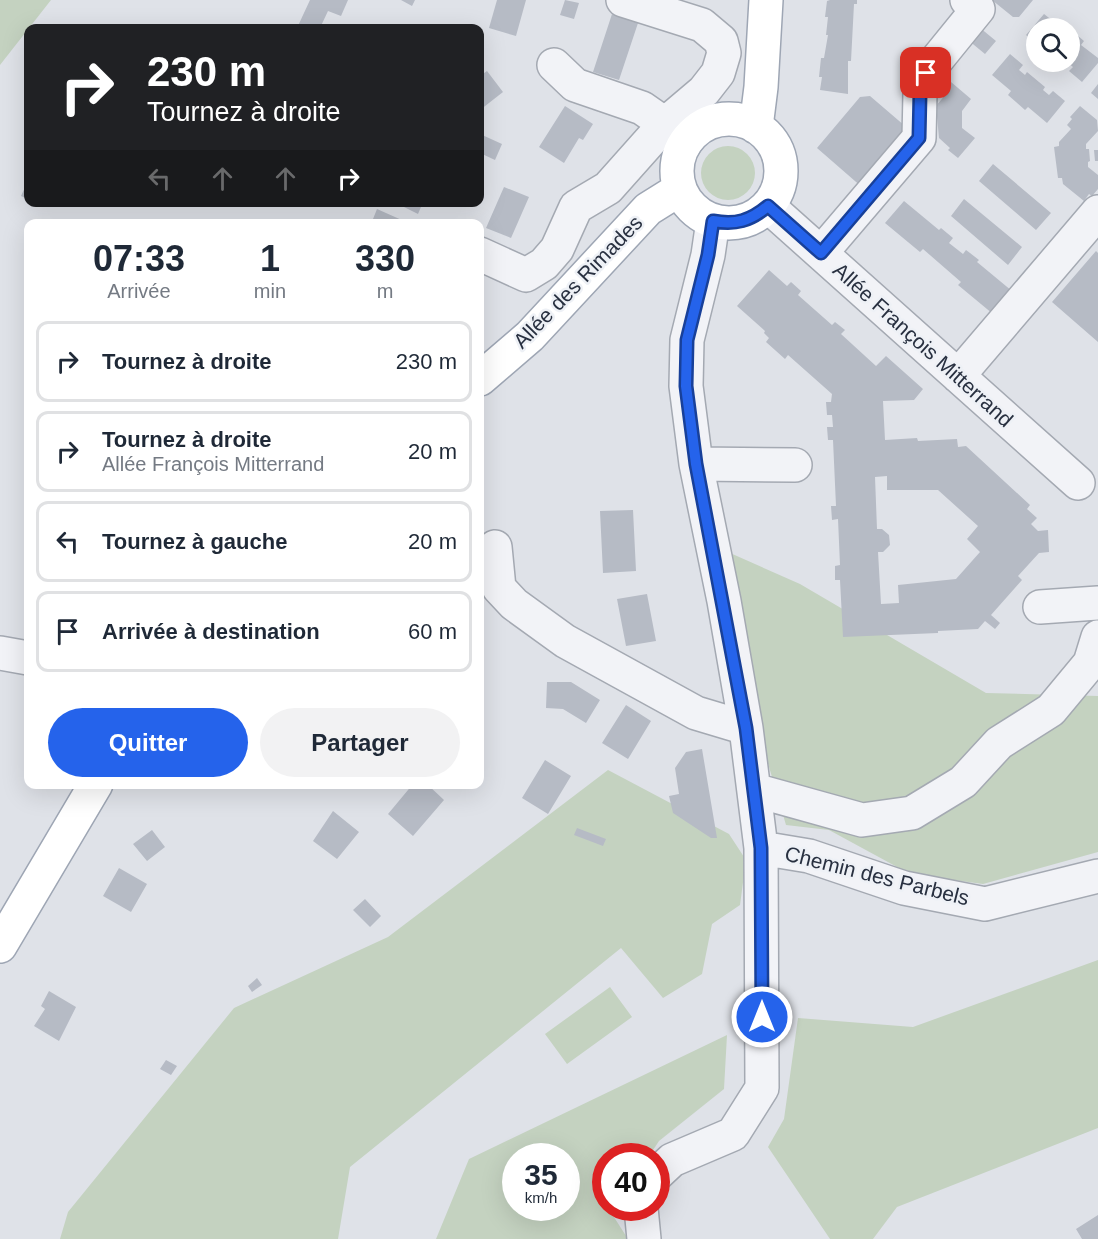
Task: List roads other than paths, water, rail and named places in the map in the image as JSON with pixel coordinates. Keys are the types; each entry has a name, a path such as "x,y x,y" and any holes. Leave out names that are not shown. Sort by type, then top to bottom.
{"main road":[{"path":"756,127 762,78 766,0"},
{"path":"725,119 741,121 756,127 768,136 781,163 781,179 776,194 757,216 743,222 728,224 713,221 699,214 687,203 680,189 677,173 679,157 675,133 696,131 710,123 725,119"},
{"name":"Allée des Rimades","path":"484,376 530,336 648,209 680,189"},
{"path":"0,946 93,789"}],"street":[{"path":"484,256 526,275 544,264 557,249 576,207 609,188 675,133 718,73 724,53 721,41 702,26 623,0"},
{"path":"821,253 919,138 921,84 926,73 978,9 967,0"},
{"path":"554,65 575,85 642,108 675,133"},
{"name":"Allée François Mitterrand","path":"768,206 1078,483"},
{"path":"958,376 1098,212"},
{"path":"670,1162 733,1134 762,1088 761,848 746,728 696,464 686,386 687,340 708,255 713,221"},
{"path":"696,464 795,465"},
{"path":"495,547 499,588 513,604 565,641 696,713 746,728"},
{"path":"1040,607 1098,603"},
{"path":"754,790 862,820 912,813 963,782 999,743 1051,710 1090,663 1098,637"},
{"path":"0,653 24,657"},
{"name":"Chemin des Parbels","path":"761,848 809,856 904,888 985,904 1098,876"},
{"path":"642,1221 644,1239"}]}
